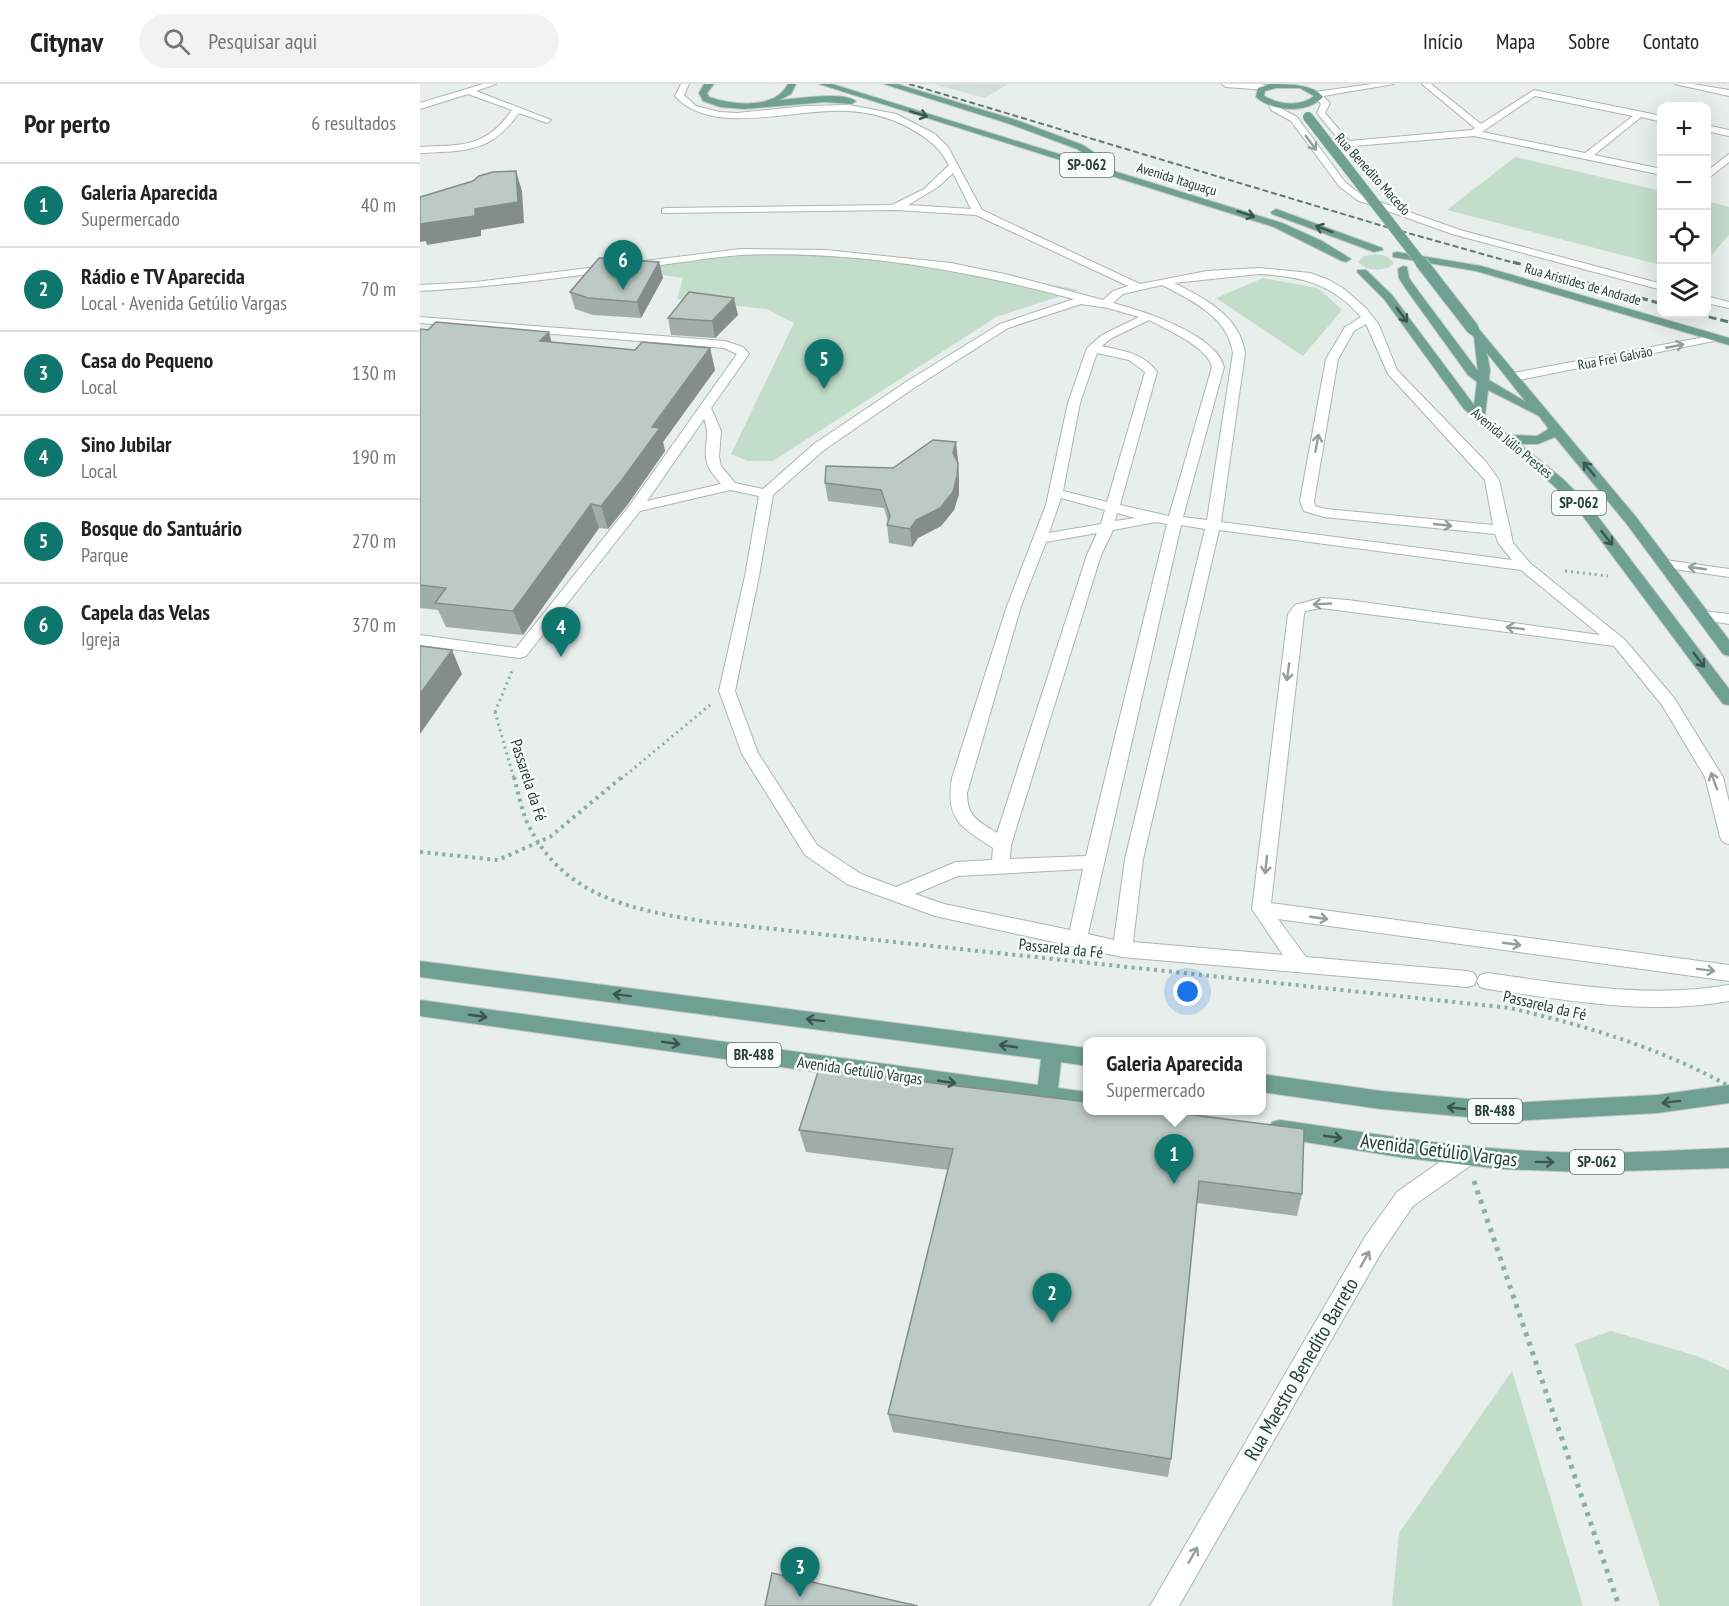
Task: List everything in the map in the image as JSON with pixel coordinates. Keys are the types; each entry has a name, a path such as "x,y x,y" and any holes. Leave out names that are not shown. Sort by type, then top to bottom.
{"main road":[{"path":"710,84 705,87 703,93 706,99 720,104 744,106 825,99 882,102"},
{"path":"768,103 788,92 792,84"},
{"name":"Avenida Itaguaçu","path":"823,84 1278,225 1346,259"},
{"name":"SP-062","path":"859,84 1104,159"},
{"path":"888,84 1021,125 1080,147 1093,155"},
{"path":"1273,104 1261,98 1258,94 1261,90 1290,84 1308,86 1318,96 1305,111"},
{"name":"Avenida Júlio Prestes","path":"1273,104 1293,106 1305,111 1475,332 1551,421 1665,564 1729,651"},
{"path":"1268,209 1378,250"},
{"path":"1346,259 1354,252 1378,250"},
{"name":"Rua Aristides de Andrade","path":"1378,250 1494,273 1729,342"},
{"name":"SP-062","path":"1397,255 1402,258 1404,267"},
{"name":"SP-062","path":"1346,259 1350,266 1362,272"},
{"name":"Rua Aristides de Andrade","path":"1362,272 1386,274 1428,260"},
{"name":"Avenida Júlio Prestes","path":"1404,267 1404,278 1411,290 1472,372 1483,382 1551,421"},
{"name":"Avenida Júlio Prestes","path":"1362,272 1388,297 1463,399 1479,417 1571,494 1729,700"},
{"path":"1475,332 1484,364 1479,417"},
{"path":"1506,439 1528,441 1544,438 1553,432 1551,421"},
{"path":"1677,632 1708,622"},
{"path":"420,969 1083,1056"},
{"name":"Avenida Getúlio Vargas","path":"420,1008 1083,1100"},
{"path":"1047,1096 1052,1052"},
{"name":"BR-488","path":"1266,1084 1381,1100 1512,1113 1658,1104 1729,1094"},
{"name":"Avenida Getúlio Vargas","path":"1263,1127 1466,1156 1534,1161 1605,1162 1729,1158"}],"street":[{"path":"420,106 492,84"},
{"path":"685,84 679,96 685,102 693,108 720,115 737,116 806,109 849,108 894,116 932,136 945,149 978,212"},
{"path":"1226,84 1267,87"},
{"path":"1318,96 1390,84"},
{"path":"1426,84 1478,131"},
{"path":"1679,84 1729,93"},
{"path":"1240,86 1258,94"},
{"path":"470,92 547,120"},
{"path":"1478,131 1534,93 1657,118"},
{"name":"Rua Benedito Macedo","path":"1318,96 1326,103 1322,115 1407,216 1456,232 1657,286"},
{"path":"1273,104 1275,110 1294,119 1348,191 1407,216"},
{"path":"420,150 475,146 487,142 504,130 517,109"},
{"path":"1589,155 1640,114"},
{"path":"1711,129 1729,133"},
{"path":"1346,144 1478,131 1657,171"},
{"path":"1711,173 1729,157"},
{"path":"894,207 922,195 945,179 954,165"},
{"path":"666,211 894,207 978,212 1138,287"},
{"path":"420,288 503,281 741,252 826,253 951,266 1020,281 1104,306"},
{"path":"1104,306 1118,293 1138,287 1162,281 1233,273 1280,272 1324,282 1343,295 1368,318 1377,332 1384,356 1392,371 1481,465 1492,480 1496,492 1501,530 1506,544 1526,566 1620,643 1668,702 1714,777 1729,837"},
{"path":"1201,290 1233,273"},
{"path":"431,276 483,276 503,281"},
{"path":"1122,948 1134,859 1222,481 1240,342 1232,328 1201,290 1162,281"},
{"path":"1711,300 1729,305"},
{"path":"1077,940 1175,520 1218,367 1216,358 1204,348 1184,334 1149,316 1080,301 1004,326 910,385 819,447 766,494 752,576 727,691 750,754 811,850 854,879 942,912 1077,940 1122,948 1300,966 1467,979"},
{"path":"1002,844 968,822 959,812 956,799 1014,606 1056,494 1074,403 1093,348 1106,337 1149,316"},
{"path":"1368,318 1349,329 1332,359 1307,501 1309,508 1324,513 1501,530"},
{"path":"420,320 725,345 743,354 635,508 520,653 420,640"},
{"name":"Rua Frei Galvão","path":"1514,377 1715,338"},
{"path":"1204,348 1240,342"},
{"path":"1001,865 1002,844 1094,555 1106,529 1151,372 1147,365 1138,360 1093,348"},
{"path":"705,408 715,431 712,457 715,466 729,486"},
{"path":"635,508 729,486 766,494"},
{"path":"1056,494 1156,518 1526,566"},
{"path":"1039,539 1106,529 1156,518"},
{"path":"1665,564 1729,573"},
{"path":"1300,966 1261,909 1286,687 1296,614 1300,609 1321,603 1348,605 1620,643"},
{"path":"1708,622 1729,619"},
{"path":"897,894 956,869 1094,862"},
{"path":"1261,909 1729,973"},
{"path":"1487,981 1648,1000 1706,999 1729,993"},
{"name":"Rua Maestro Benedito Barreto","path":"1164,1606 1373,1245 1404,1199 1466,1156"}],"path":[{"path":"1526,566 1638,580"},
{"path":"420,852 498,860 550,837 727,691"},
{"name":"Passarela da Fé","path":"495,712 527,822 544,852 566,877 603,898 648,913 708,922 1510,1008 1576,1023 1651,1048 1729,1086"},
{"path":"1466,1156 1619,1606"}],"shaded area":[{"path":"933,84 1008,84 985,98"}],"green space":[{"path":"1515,157 1657,190 1657,264 1447,210"},
{"path":"1711,202 1729,207 1729,235 1711,255"},
{"path":"771,249 906,258 1080,290 996,317 773,461 748,461 731,454 794,323 767,309 677,299 683,278 601,266"},
{"path":"1375,254 1386,256 1394,263 1376,270 1358,262 1364,256"},
{"path":"1263,278 1318,288 1342,310 1303,356 1216,298"},
{"path":"1611,1331 1697,1356 1729,1370 1729,1606 1660,1606 1575,1344"},
{"path":"1512,1371 1583,1606 1392,1606 1399,1533"}],"building":[{"path":"516,171 518,202 475,209 475,216 420,224 420,197 473,181 479,176 493,172"},
{"path":"599,258 659,262 637,302 588,298 570,292"},
{"path":"689,292 734,298 712,321 668,318"},
{"path":"436,322 549,332 540,341 635,350 642,342 710,348 652,427 660,428 622,480 601,506 591,504 513,611 435,603 446,588 420,585 420,329 428,330"},
{"path":"933,440 956,442 953,453 958,463 953,492 940,508 916,520 910,529 887,525 890,516 881,490 825,483 826,466 893,468"},
{"path":"420,646 452,650 420,694"},
{"path":"819,1069 1083,1102 1083,1115 1194,1115 1304,1129 1302,1194 1199,1181 1171,1459 888,1414 953,1149 799,1130"},
{"path":"772,1573 918,1606 765,1606"}],"railway":[{"path":"909,84 1383,226 1518,264"},
{"path":"1513,262 1657,303"},
{"path":"1711,318 1729,322"}],"place":[{"name":"Capela das Velas","path":"623,290"},
{"name":"Bosque do Santuário","path":"824,389"},
{"name":"Sino Jubilar","path":"561,657"},
{"name":"Galeria Aparecida","path":"1174,1184"},
{"name":"Rádio e TV Aparecida","path":"1052,1323"},
{"name":"Casa do Pequeno","path":"800,1597"}]}
